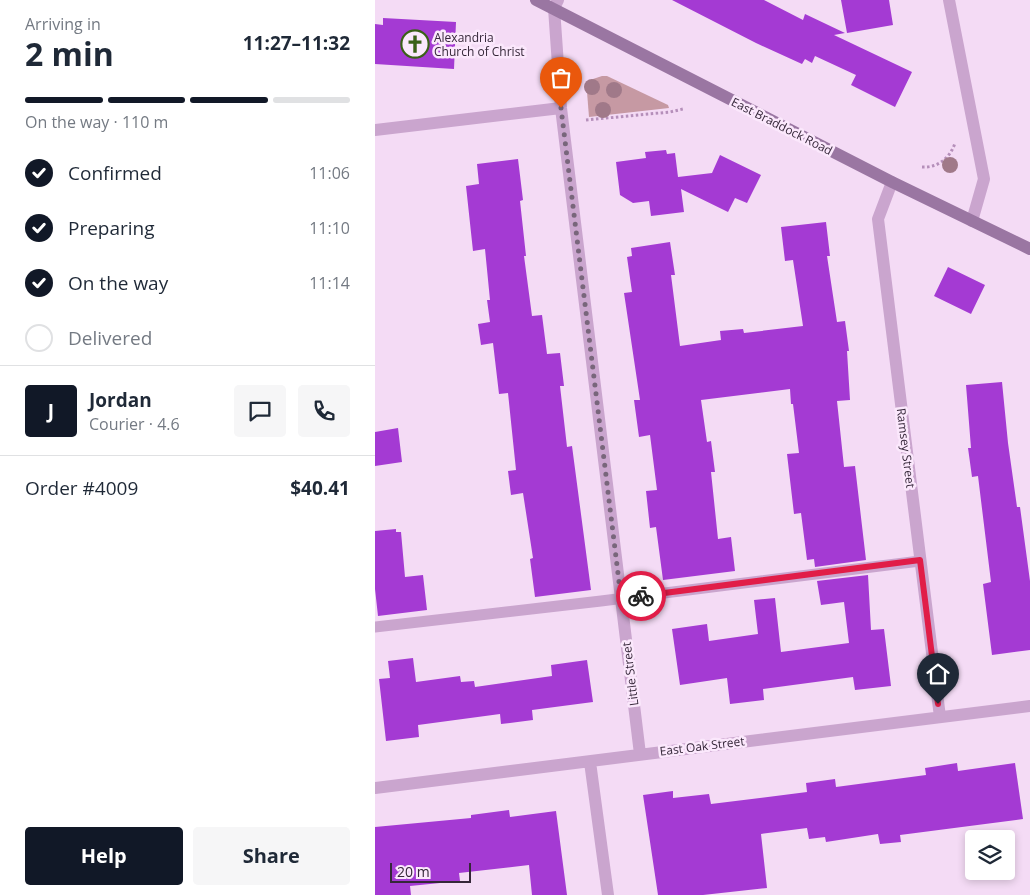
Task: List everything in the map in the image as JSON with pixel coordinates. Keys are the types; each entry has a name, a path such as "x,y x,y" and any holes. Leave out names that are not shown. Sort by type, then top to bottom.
{"main road":[{"name":"East Braddock Road","path":"536,0 556,4 892,182 1030,249"}],"street":[{"path":"949,0 984,179 972,221"},
{"name":"Little Street","path":"556,4 561,108 640,754"},
{"path":"375,130 561,108"},
{"name":"Ramsey Street","path":"892,182 878,219 940,717"},
{"name":"East Oak Street","path":"375,788 1030,706"},
{"path":"591,762 608,895"}],"lane":[{"path":"375,627 920,560"}],"path":[{"path":"586,120 670,112 683,109"},
{"path":"922,167 935,166 946,159 953,150 956,140"}],"shaded area":[{"path":"607,76 668,105 669,108 589,117 587,92 593,79"}],"building":[{"path":"672,0 764,0 803,20 805,14 845,33 834,35 912,72 895,107 851,85 856,75 815,56 812,63 805,59 802,64"},
{"path":"841,0 889,0 893,25 847,33"},
{"name":"Alexandria Church of Christ","path":"383,18 456,22 454,69 375,64 375,24 383,25"},
{"path":"666,150 667,154 675,153 678,177 712,173 720,155 761,175 747,203 735,198 728,212 681,189 684,212 651,216 649,201 633,203 620,195 616,162 646,158 645,152"},
{"path":"518,159 523,200 520,201 526,256 524,256 532,316 542,315 547,354 560,353 564,386 560,386 567,447 572,446 591,590 535,597 530,559 533,558 523,493 511,495 508,471 516,470 508,393 499,394 493,343 481,345 478,324 490,322 487,300 490,300 485,249 473,251 466,186 479,184 477,164"},
{"path":"826,222 830,256 827,256 837,322 845,321 849,351 847,351 850,400 837,401 844,467 855,466 866,560 815,567 814,559 807,560 801,513 794,514 787,454 799,453 790,389 701,400 707,442 711,441 715,472 711,472 718,539 731,537 735,571 663,580 656,527 650,528 646,491 657,490 650,435 639,437 634,400 640,400 624,293 632,292 627,257 632,256 631,248 670,242 675,275 671,275 680,346 721,340 720,331 743,329 744,333 803,326 793,260 785,261 781,227"},
{"path":"948,267 985,285 971,314 934,296"},
{"path":"1002,382 1017,507 1020,507 1030,581 1030,650 992,655 983,584 991,582 978,476 972,477 968,448 971,448 966,385"},
{"path":"398,428 402,462 375,466 375,432"},
{"path":"396,529 396,532 401,532 405,577 423,575 427,610 378,616 375,589 375,531"},
{"path":"868,575 871,630 884,629 891,686 855,690 853,677 763,689 764,700 730,704 727,678 680,685 672,629 707,624 709,641 758,634 754,600 775,598 781,652 849,643 844,602 821,605 817,581"},
{"path":"413,658 416,682 460,676 461,682 474,681 475,687 552,676 551,665 587,660 593,702 532,710 533,720 501,724 500,714 418,725 419,737 386,741 379,679 390,678 388,661"},
{"path":"957,763 958,771 1015,763 1023,819 900,835 901,842 880,844 878,834 826,842 825,837 809,839 807,828 761,834 767,888 703,895 658,895 643,795 673,791 673,798 709,794 711,804 807,792 806,783 835,779 836,787 926,775 925,768"},
{"path":"509,810 510,817 556,811 567,895 532,895 529,865 459,873 460,881 410,886 411,895 375,895 375,827 471,818 471,815"}],"way so far":[{"path":"561,108 621,598 641,596"}],"place":[{"name":"Alexandria Church of Christ","path":"415,44"}],"route":[{"path":"641,596 920,560 938,704"}]}
